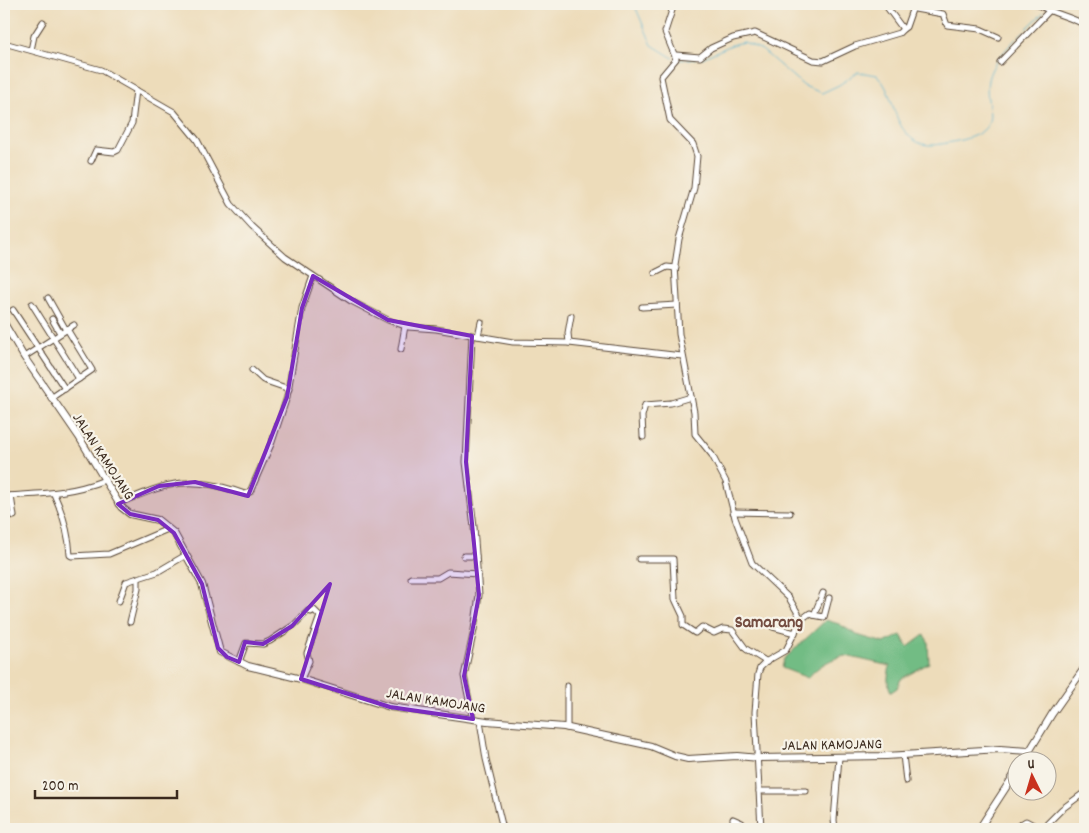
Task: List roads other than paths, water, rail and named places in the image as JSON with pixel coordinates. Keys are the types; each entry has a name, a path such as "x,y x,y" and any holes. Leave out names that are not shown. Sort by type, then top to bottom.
{"main road":[{"name":"JALAN KAMOJANG","path":"4,323 50,398 78,437 118,504 130,514 158,520 180,543 202,584 219,650 227,657 390,707 477,720 567,728 651,746 688,759 737,756 757,758 903,755 1000,749 1014,750"},
{"path":"1030,750 1085,667"},
{"path":"978,829 1006,787"}],"street":[{"path":"674,4 665,32 676,57"},
{"path":"1037,4 1085,25"},
{"path":"886,6 903,29"},
{"path":"676,57 700,57 711,48 733,38 755,33 813,60 823,60 855,46 899,33 906,27 912,6 919,11 941,13 947,25 980,29 998,37"},
{"path":"1000,62 1047,10"},
{"path":"31,50 34,36 43,22"},
{"path":"4,43 101,70 176,114 197,140 231,204 239,214 285,257 351,301 404,326 436,329 513,342 570,343 682,356"},
{"path":"676,57 661,77 668,114 678,130 693,144 697,161 694,188 679,239 676,268 682,356 691,397 696,436 712,455 723,475 733,512 752,563 789,598 798,611 795,633 785,652 767,662 760,668 758,674 755,708 761,829"},
{"path":"91,161 96,150 114,152 118,150 132,123 136,90"},
{"path":"655,273 666,267 676,268"},
{"path":"118,504 167,484 212,484 244,494 249,493 272,442 289,389 293,351 302,308 314,276"},
{"path":"48,298 92,368 50,398"},
{"path":"32,304 79,378"},
{"path":"642,307 678,305"},
{"path":"13,310 65,389"},
{"path":"570,343 568,333 571,316"},
{"path":"52,319 60,334"},
{"path":"478,336 481,322"},
{"path":"24,357 74,325"},
{"path":"401,349 404,326"},
{"path":"472,336 466,462 478,574 476,620 464,672 502,829"},
{"path":"252,370 263,380 289,389"},
{"path":"643,437 642,416 645,405 680,402 691,397"},
{"path":"4,496 54,494 79,489 104,480"},
{"path":"54,494 69,535 71,556 109,554 168,529"},
{"path":"11,496 14,516"},
{"path":"733,512 742,510 790,512"},
{"path":"119,601 124,584 169,566 186,555"},
{"path":"464,556 476,556"},
{"path":"639,559 674,559 676,585 674,597 683,616 683,625 695,633 702,627 714,633 723,629 732,630 746,649 767,662"},
{"path":"411,578 438,578 448,572 478,574"},
{"path":"130,622 138,589 138,578"},
{"path":"813,615 823,593"},
{"path":"798,622 810,613 824,617 829,598"},
{"path":"239,662 246,643 263,644 270,641 294,625 308,610 311,612 314,610 320,616 307,653 309,661 301,679"},
{"path":"773,627 795,633"},
{"path":"567,686 567,728"},
{"path":"903,755 906,781"},
{"path":"835,829 834,820 840,756"},
{"path":"758,791 806,791"},
{"path":"1013,829 1026,821 1039,828 1044,827 1062,809 1085,792"},
{"path":"733,819 742,823 742,829"}],"waterway":[{"path":"634,4 652,45 673,58"},
{"path":"1048,9 1052,4"},
{"path":"702,58 734,44 744,42 762,50 804,86 822,93 839,85 858,72 877,75 887,89 898,121 908,135 921,144 941,144 970,137 983,131 989,122 990,113 987,91 989,78 995,64 1012,43 1045,11"},
{"path":"677,60 695,59"}],"district":[{"name":"Samarang","path":"769,621"}]}
